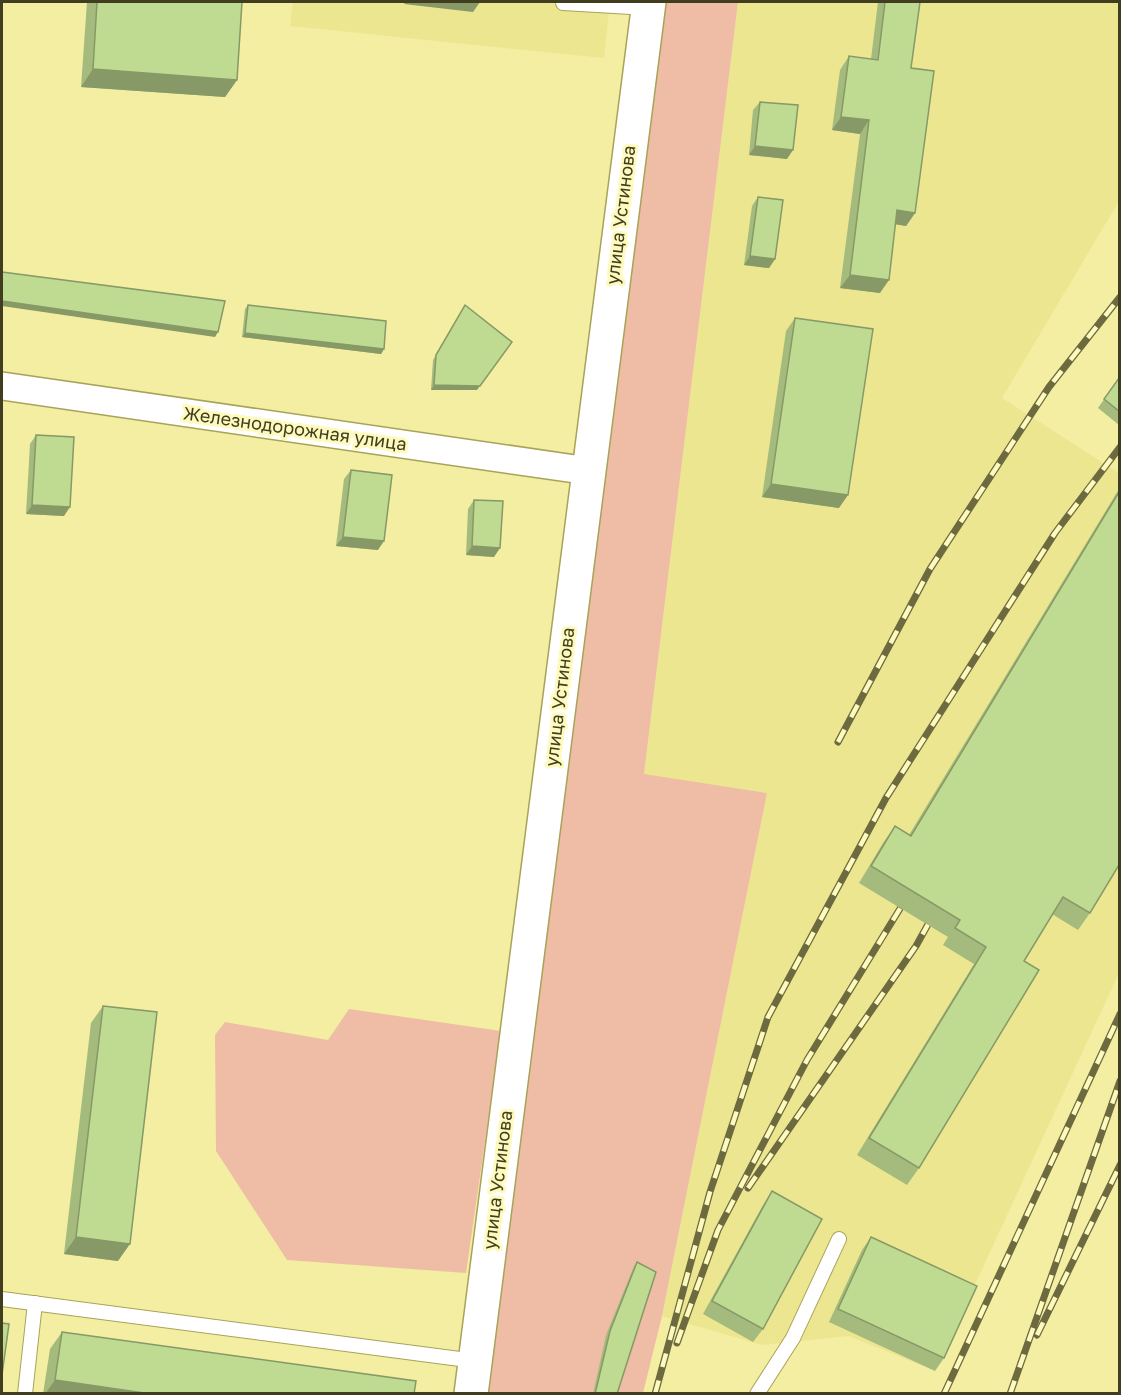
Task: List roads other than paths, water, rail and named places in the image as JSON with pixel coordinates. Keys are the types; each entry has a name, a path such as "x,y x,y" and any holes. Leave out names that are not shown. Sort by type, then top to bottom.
{"street":[{"name":"улица Устинова","path":"471,1394 648,5"},
{"name":"Железнодорожная улица","path":"2,386 589,471"}],"lane":[{"path":"563,3 648,5"},
{"path":"757,1394 793,1338 839,1239"},
{"path":"2,1299 475,1361"},
{"path":"25,1394 35,1303"}],"railway":[{"path":"838,742 930,569 1049,387 1120,297"},
{"path":"655,1394 710,1192 768,1017 886,798 1055,533 1120,447"},
{"path":"677,1343 718,1230 807,1060 909,894"},
{"path":"748,1188 916,946 936,910"},
{"path":"944,1394 1120,1014"},
{"path":"1010,1394 1120,1081"},
{"path":"1037,1335 1120,1165"}]}
